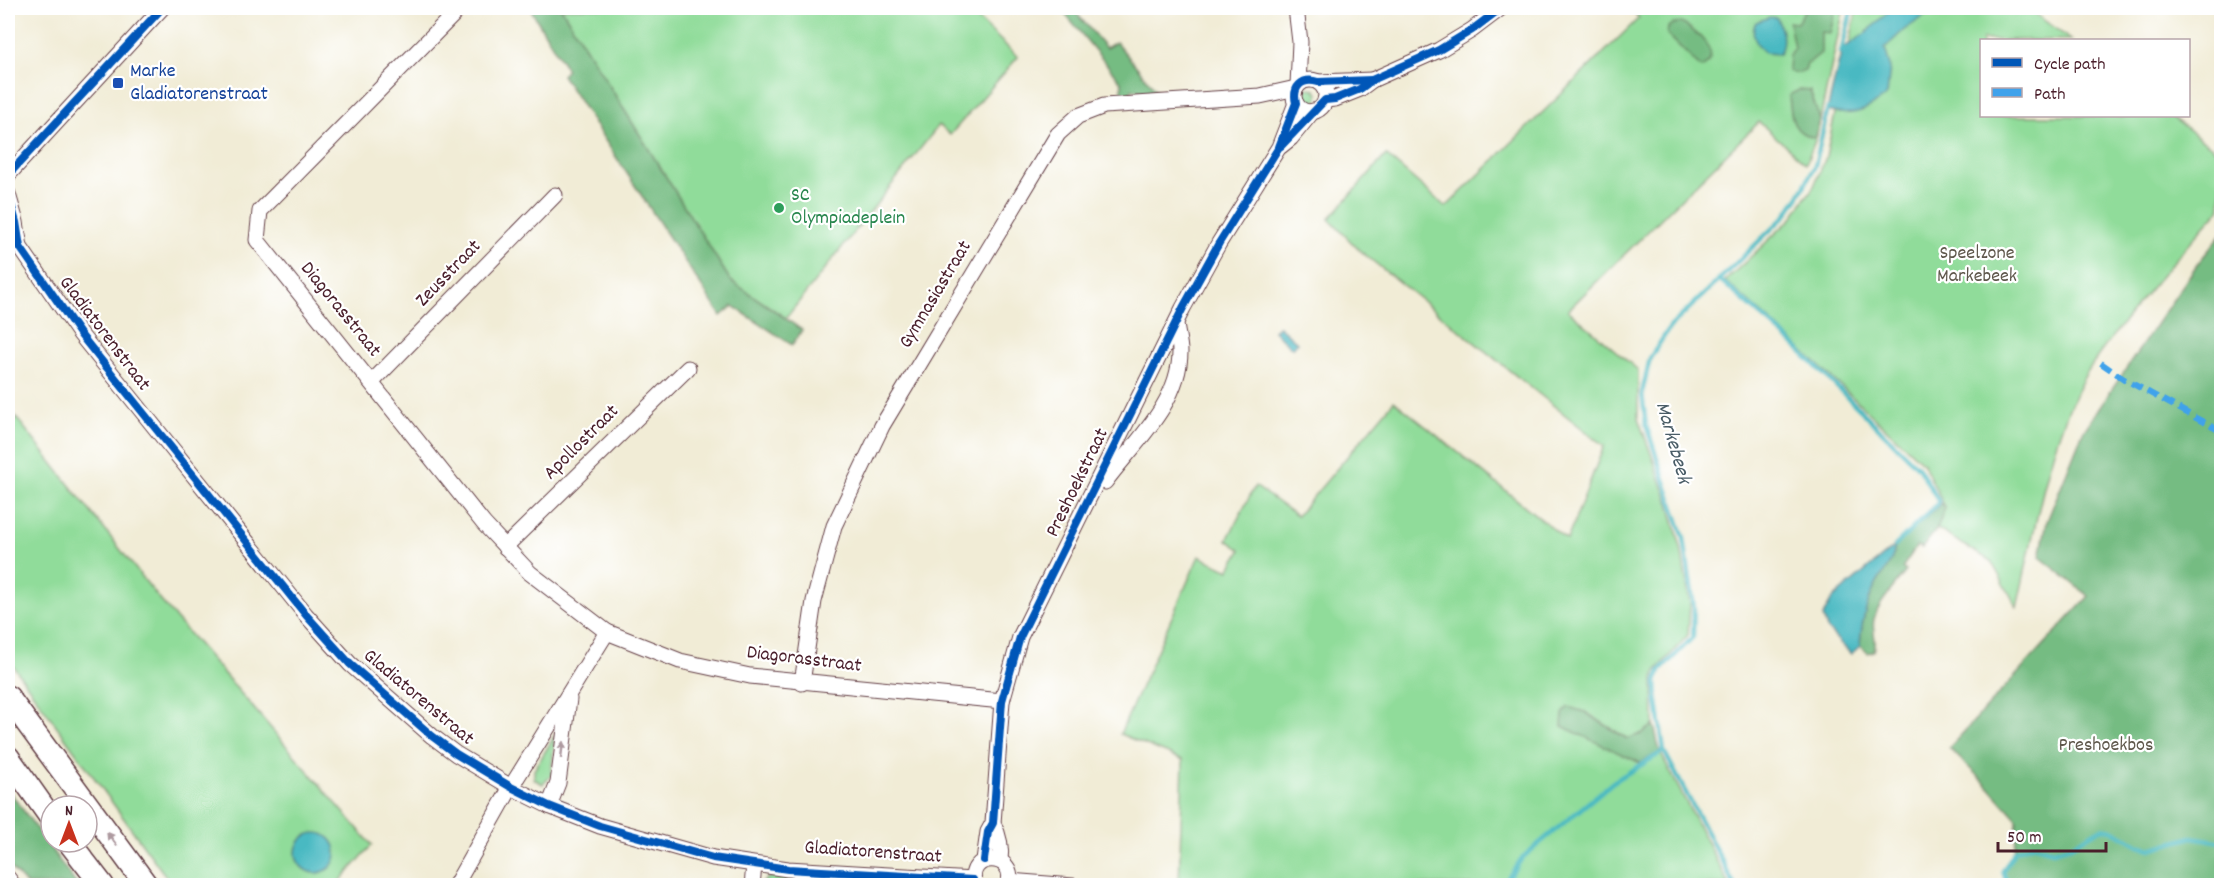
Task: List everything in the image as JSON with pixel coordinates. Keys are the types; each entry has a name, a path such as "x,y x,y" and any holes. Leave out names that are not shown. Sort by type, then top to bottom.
{"highway":[{"path":"8,697 147,885"},
{"path":"8,757 39,801"},
{"path":"78,854 103,885"}],"street":[{"path":"8,175 162,8"},
{"name":"Diagorasstraat","path":"460,8 260,211 257,240 484,524 530,573 607,632 680,661 750,676 1002,701"},
{"path":"1296,8 1300,42 1317,81 1323,87 1325,100 1313,111 1303,110 1296,94 1303,81 1317,81 1372,80"},
{"path":"1325,100 1335,99 1360,89 1372,80 1439,50 1502,8"},
{"name":"Preshoekstraat","path":"974,883 975,868 984,860 988,832 993,823 1002,701 1020,637 1176,324 1219,243 1279,147 1296,94 1300,42"},
{"name":"Gymnasiastraat","path":"802,682 814,601 839,515 882,426 1058,134 1078,116 1104,106 1260,96 1279,103 1296,94"},
{"name":"Preshoekstraat","path":"1279,147 1291,138 1313,111"},
{"name":"Gladiatorenstraat","path":"8,194 16,222 14,245 80,334 160,435 306,615 350,664 432,736 456,754 511,787 549,806 600,826 712,858 754,865 974,883"},
{"name":"Zeusstraat","path":"372,382 555,195"},
{"name":"Preshoekstraat","path":"1081,513 1157,415 1174,382 1180,352 1176,324"},
{"name":"Apollostraat","path":"505,547 688,368"},
{"path":"455,885 511,787 607,632"},
{"path":"549,806 558,783 569,693"},
{"name":"Preshoekstraat","path":"993,823 998,834 1000,861 1008,870 1009,883"},
{"path":"984,860 1000,861"},
{"path":"752,885 754,865"},
{"path":"8,878 14,885"},
{"path":"1009,883 1073,885"}],"green space":[{"path":"533,8 561,8 730,280 802,330 792,345 733,306 721,316 562,75 567,70 531,10"},
{"name":"SC Olympiadeplein","path":"561,8 973,8 970,11 1018,57 950,135 939,125 786,318 730,280"},
{"path":"1060,8 1072,8 1106,48 1116,42 1157,91 1144,92 1132,89 1128,98 1121,95 1122,83"},
{"path":"1630,8 1650,8 1657,13 1661,8 1844,8 1816,138 1806,164 1759,122 1568,310 1638,370 1638,418 1669,503 1681,548 1690,604 1688,635 1656,671 1653,681 1654,725 1628,739 1585,712 1640,763 1660,752 1729,885 1179,885 1183,760 1120,734 1199,556 1229,570 1241,550 1227,540 1255,486 1297,516 1394,401 1567,540 1604,446 1359,250 1329,219 1386,155 1446,207 1639,18"},
{"path":"1806,8 1836,8 1830,33 1821,32 1821,53 1807,64 1805,71 1798,73 1788,71 1789,55 1794,47 1789,22 1797,23"},
{"name":"Speelzone Markebeek","path":"1857,8 2027,8 2070,39 1980,39 1980,117 2171,117 2221,154 2221,208 2183,250 2101,352 2085,375 2069,408 2050,464 2017,607 1991,561 1937,529 1945,507 1923,463 1725,281 1792,218 1814,186 1826,157"},
{"path":"1681,23 1701,37 1710,50 1711,57 1708,63 1701,68 1667,34 1668,28 1673,24"},
{"path":"1307,88 1313,88 1318,96 1316,102 1307,104 1302,99 1302,93"},
{"path":"1799,90 1810,91 1820,120 1816,138 1802,132 1794,123 1789,95"},
{"name":"Preshoekbos","path":"2221,235 2221,885 2008,885 2003,871 2015,851 2017,819 1986,784 1949,748 2089,596 2040,557 2047,521 2083,432 2198,263"},
{"path":"8,407 161,601 372,845 337,885 172,885 8,659"},
{"path":"1942,503 1945,508 1937,529 1922,548 1917,546 1902,568 1906,571 1876,613 1873,623 1875,647 1874,651 1868,653 1860,646 1865,614 1872,592 1890,562 1895,546"},
{"path":"1568,707 1585,712 1627,739 1641,734 1654,725 1660,752 1640,763 1562,726 1563,714"},
{"path":"555,735 551,776 543,784 534,779 534,770"},
{"path":"8,789 39,832 39,854 55,854 77,885 27,885 8,865"},
{"path":"769,877 786,877 922,885 760,886"}],"water":[{"path":"1890,8 1930,8 1929,13 1904,30 1885,48 1890,66 1887,95 1859,112 1845,114 1827,111 1842,49 1866,33"},
{"path":"1770,17 1777,18 1782,31 1783,40 1779,54 1765,53 1757,43 1753,31 1756,22"},
{"path":"1279,326 1297,342 1292,348 1274,331"},
{"path":"1895,546 1890,562 1869,599 1860,646 1851,654 1827,629 1823,616 1832,599"},
{"path":"316,833 324,834 330,839 335,845 335,861 330,867 324,872 316,873 308,872 302,867 297,861 296,853 297,845 302,839 308,834"}],"waterway":[{"name":"Markebeek","path":"1841,53 1852,8"},
{"name":"Markebeek","path":"1735,886 1664,751 1656,682 1660,671 1693,637 1694,607 1684,538 1646,425 1642,393 1650,358 1670,327 1786,215 1799,196 1815,166 1828,108"},
{"path":"1719,279 1788,339 1919,468 1939,502 1895,546"},
{"path":"1502,886 1523,857 1613,782 1664,751"},
{"path":"2008,886 2003,871 2015,851 2032,845 2053,851 2071,846 2102,828 2112,830 2151,849 2192,837 2222,842"}],"marked path":[{"path":"2101,363 2124,379 2222,432"}],"cycle path":[{"path":"8,175 162,8"},
{"path":"1281,146 1325,100 1335,99 1360,89 1372,80 1439,50 1472,30 1501,8"},
{"path":"984,860 988,832 993,823 1002,701 1020,637 1183,308 1219,243 1279,147 1296,103 1297,88 1307,81 1372,80"},
{"path":"8,194 20,247 80,334 306,615 350,664 432,736 456,754 511,787 549,806 600,826 713,858 788,869 973,880"}],"place":[{"name":"Marke Gladiatorenstraat","path":"118,83"},
{"name":"SC Olympiadeplein","path":"779,208"}]}
